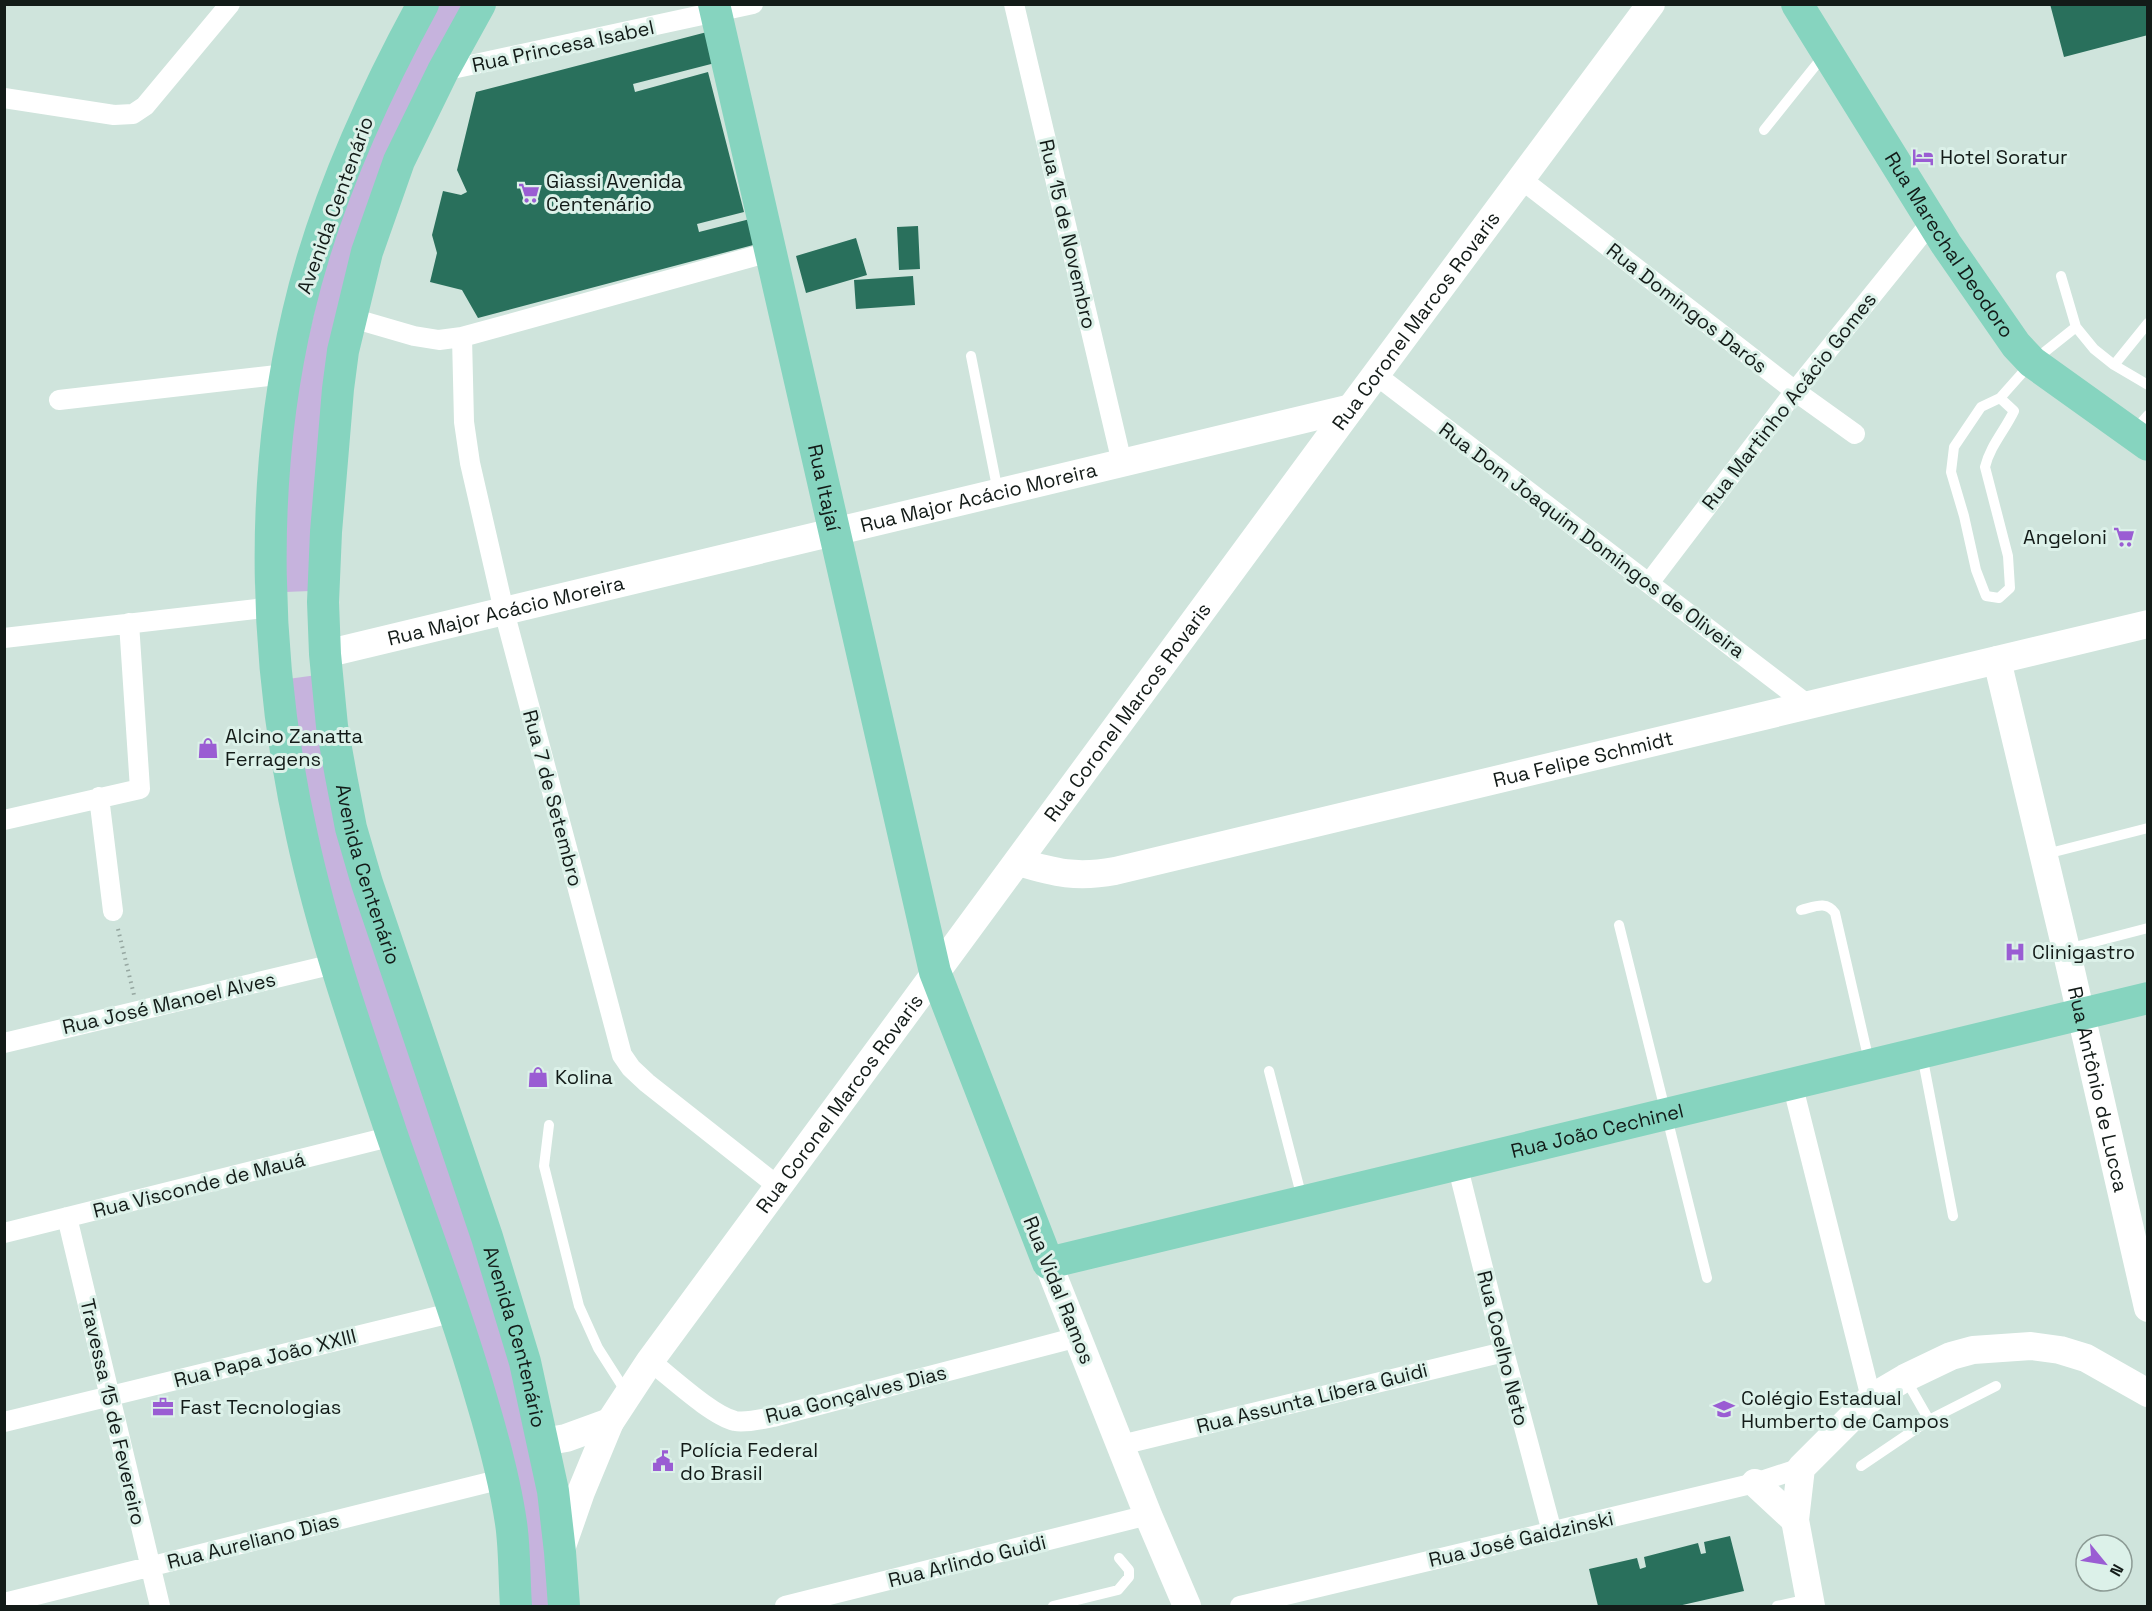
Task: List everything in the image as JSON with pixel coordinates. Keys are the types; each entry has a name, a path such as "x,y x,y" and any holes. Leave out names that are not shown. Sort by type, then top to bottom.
{"main road":[{"name":"Avenida Centenário","path":"423,4 371,106 328,212 300,303 286,374 273,483 271,535 277,679 280,715 292,791 334,964 455,1312 488,1422 511,1524 516,1606"},
{"name":"Avenida Centenário","path":"480,4 443,71 399,161 367,252 343,351 328,496 323,602 325,654 332,726 351,828 367,883 494,1258 525,1362 553,1491 564,1606"},
{"name":"Rua Marechal Deodoro","path":"1800,5 1946,244 2016,345 2032,362 2142,431"},
{"name":"Rua Itajaí","path":"715,9 935,972"},
{"path":"273,607 323,602"},
{"path":"277,679 300,658 325,654"},
{"name":"Rua Vidal Ramos","path":"935,972 1048,1263"},
{"name":"Rua João Cechinel","path":"1048,1263 2148,998"}],"street":[{"path":"4,98 114,115 133,114 174,73 230,4"},
{"name":"Rua Princesa Isabel","path":"443,71 715,9 753,4"},
{"name":"Rua 15 de Novembro","path":"1014,4 1122,463"},
{"name":"Rua Coronel Marcos Rovaris","path":"560,1552 581,1492 610,1422 650,1361 1651,4"},
{"name":"Rua Domingos Darós","path":"1521,179 1795,391 1855,434"},
{"name":"Rua Martinho Acácio Gomes","path":"1649,583 1795,391 1932,221"},
{"path":"352,318 414,336 438,340 462,337 770,252"},
{"name":"Rua 7 de Setembro","path":"462,337 464,422 470,464 504,611 622,1055 646,1083 779,1187"},
{"path":"59,400 286,374"},
{"name":"Rua Dom Joaquim Domingos de Oliveira","path":"1376,375 1808,705"},
{"name":"Rua Major Acácio Moreira","path":"325,654 1351,408"},
{"path":"4,638 273,607"},
{"path":"4,820 140,789 129,623"},
{"name":"Rua Felipe Schmidt","path":"1018,862 1077,876 1094,875 2148,624"},
{"name":"Rua Antônio de Lucca","path":"1996,660 2066,949 2079,1014 2148,1308"},
{"path":"99,797 113,911"},
{"name":"Rua José Manoel Alves","path":"4,1043 334,964"},
{"path":"1792,1083 1871,1398"},
{"name":"Rua Visconde de Mauá","path":"4,1233 393,1136"},
{"name":"Rua Coelho Neto","path":"1457,1164 1552,1532"},
{"name":"Travessa 15 de Fevereiro","path":"67,1217 159,1606"},
{"name":"Rua Vidal Ramos","path":"1048,1263 1186,1606"},
{"name":"Rua Papa João XXIII","path":"4,1422 455,1312"},
{"name":"Rua Gonçalves Dias","path":"650,1361 711,1408 737,1421 773,1418 1078,1337"},
{"path":"1811,1603 1795,1520 1801,1468 1871,1398 1905,1377 1951,1356 1973,1350 2031,1346 2060,1350 2086,1358 2148,1393"},
{"name":"Rua Assunta Líbera Guidi","path":"1121,1445 1504,1352"},
{"path":"543,1442 566,1438 610,1422"},
{"name":"Rua José Gaidzinski","path":"1240,1606 1755,1483 1801,1468"},
{"name":"Rua Aureliano Dias","path":"4,1604 502,1479"},
{"path":"1755,1483 1795,1520"},
{"name":"Rua Arlindo Guidi","path":"785,1606 1148,1515"}],"lane":[{"path":"1764,130 1827,52"},
{"path":"2061,276 2076,327 2094,349 2114,365 2148,386"},
{"path":"2114,365 2148,323"},
{"path":"2000,398 2014,411 2007,427 1989,453 1985,467 2008,556 2010,588 1999,598 1986,596 1976,570 1951,472 1954,447 1982,407 2000,398 2032,362 2076,327"},
{"path":"971,356 998,493"},
{"path":"2043,855 2148,828"},
{"path":"1801,910 1824,904 1831,907 1835,913 1870,1064"},
{"path":"1619,925 1707,1278"},
{"path":"2066,949 2148,928"},
{"path":"1921,1052 1953,1216"},
{"path":"1269,1071 1303,1201"},
{"path":"549,1125 544,1166 579,1306 598,1348 628,1394"},
{"path":"1905,1377 1929,1420"},
{"path":"1861,1466 1929,1420 1996,1386"},
{"path":"1053,1606 1118,1590 1129,1577 1130,1570 1119,1558"},
{"path":"1778,1606 1811,1603"}],"path":[{"path":"113,911 138,1011"}],"shaded area":[{"path":"436,5 471,5 359,245 310,591 285,592 282,498 295,395 330,244 391,84"},
{"path":"317,675 431,1104 537,1448 557,1606 524,1606 364,1009 317,849 288,679"}],"building":[{"path":"2050,4 2148,4 2148,35 2064,57"},
{"path":"707,32 715,63 633,84 635,92 708,72 744,212 697,224 699,232 750,219 757,244 478,318 462,290 430,282 437,253 432,235 443,191 461,195 467,192 457,170 476,92"},
{"path":"918,226 920,269 899,270 897,227"},
{"path":"856,238 867,275 806,293 796,256"},
{"path":"913,276 915,305 856,309 854,280"},
{"path":"1730,1536 1744,1591 1678,1606 1598,1606 1589,1569 1637,1558 1640,1569 1646,1567 1644,1557 1698,1543 1701,1554 1706,1553 1704,1542"}],"place":[{"name":"Hotel Soratur","path":"1923,157"},
{"name":"Giassi Avenida Centenário","path":"529,193"},
{"name":"Angeloni","path":"2124,537"},
{"name":"Alcino Zanatta Ferragens","path":"208,748"},
{"name":"Clinigastro","path":"2015,952"},
{"name":"Kolina","path":"538,1077"},
{"name":"Fast Tecnologias","path":"163,1407"},
{"name":"Colégio Estadual Humberto de Campos","path":"1724,1409"},
{"name":"Polícia Federal do Brasil","path":"663,1461"}]}
